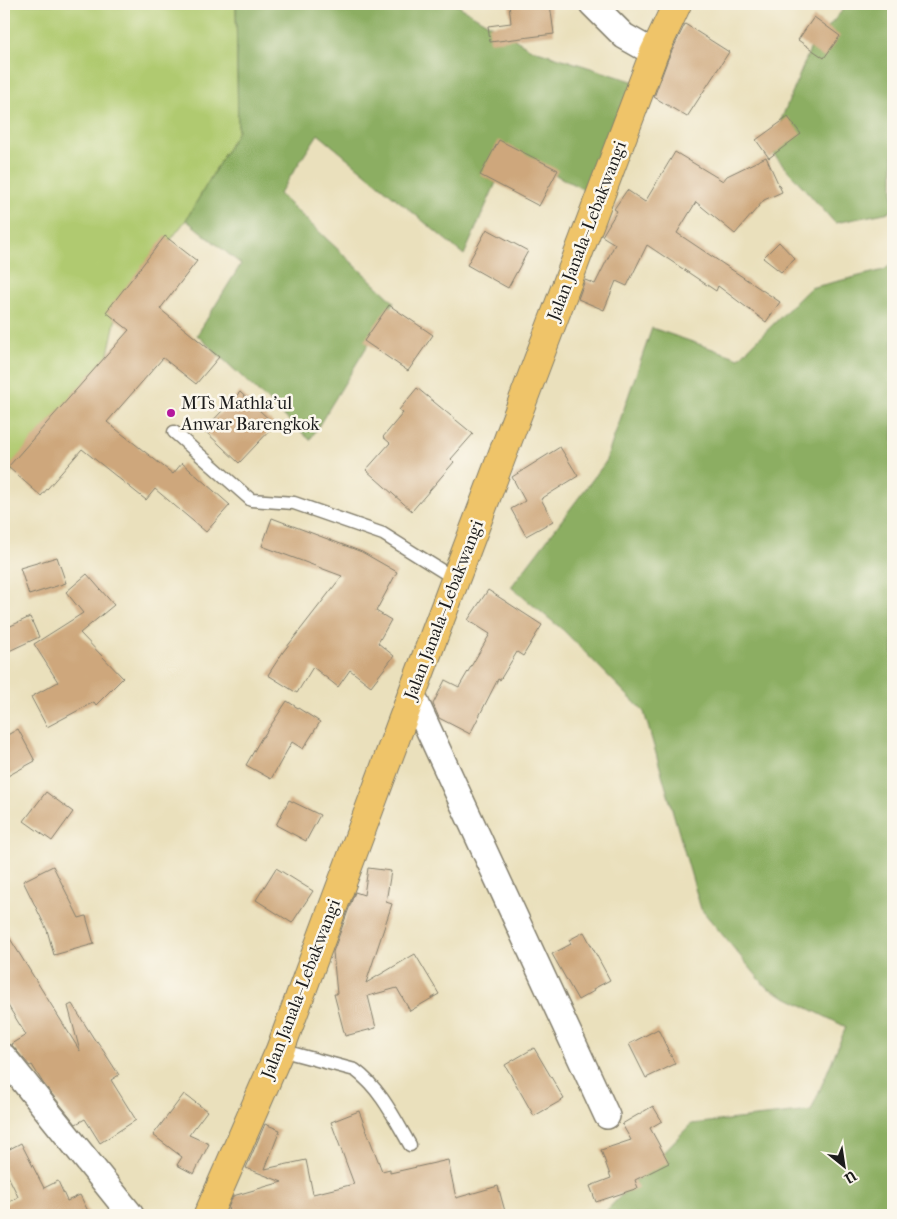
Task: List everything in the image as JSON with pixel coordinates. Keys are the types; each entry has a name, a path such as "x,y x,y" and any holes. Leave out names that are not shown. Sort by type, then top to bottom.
{"main road":[{"name":"Jalan Janala–Lebakwangi","path":"208,1215 280,1050 455,579 654,53 677,4"}],"street":[{"path":"592,4 624,36 654,53"},
{"path":"412,694 607,1116"},
{"path":"4,1056 130,1215"}],"lane":[{"path":"174,432 251,500 294,504 384,534 455,579"},
{"path":"280,1050 355,1070 364,1076 389,1108 410,1144"}],"green space":[{"path":"4,4 236,4 238,131 186,220 118,308 102,381 4,479"},
{"path":"236,4 455,4 531,49 635,82 588,192 510,151 464,255 318,134 279,194 394,302 310,440 197,335 241,264 186,220 238,131"},
{"path":"848,4 893,4 893,209 890,212 835,223 769,149 811,47"},
{"path":"893,263 893,1215 602,1215 691,1124 811,1111 846,1027 766,987 701,909 644,712 563,630 511,587 605,463 652,328 739,358 810,288 884,270"}],"building":[{"path":"509,4 550,4 554,34 490,42 488,26 511,23"},
{"path":"814,17 840,36 824,58 798,40"},
{"path":"685,24 729,52 687,117 654,97 668,59"},
{"path":"788,117 801,134 769,158 756,140"},
{"path":"499,140 558,170 539,206 480,175"},
{"path":"675,152 723,181 727,176 766,157 782,192 764,200 735,234 696,202 677,233 780,302 766,322 718,286 716,291 647,245 627,286 616,281 604,310 578,299 585,280 595,284 615,244 602,236 617,211 614,209 627,190 645,202"},
{"path":"487,229 528,251 508,288 467,265"},
{"path":"165,236 197,261 160,309 219,357 196,384 163,358 107,422 173,474 182,463 230,505 206,532 155,489 146,500 82,449 41,496 8,467 129,330 106,312"},
{"path":"779,242 795,259 781,272 763,258"},
{"path":"389,305 433,335 408,371 364,341"},
{"path":"417,388 473,434 451,459 454,462 412,511 366,470 390,443 383,437 403,413 399,410"},
{"path":"240,392 275,425 239,463 204,430"},
{"path":"560,447 578,476 541,499 553,521 526,536 511,509 525,501 512,477"},
{"path":"272,518 362,552 397,572 376,611 391,620 378,643 394,656 371,686 350,670 338,687 313,667 297,693 268,675 283,652 342,576 262,546"},
{"path":"57,557 66,583 29,595 20,568"},
{"path":"87,574 114,605 80,633 123,678 96,705 94,702 47,727 31,697 58,682 34,644 83,613 66,592"},
{"path":"488,590 542,625 523,656 517,652 500,680 498,679 470,734 439,718 433,704 445,680 459,687 490,634 468,620"},
{"path":"30,617 39,637 9,651 4,639 4,629"},
{"path":"287,701 320,722 303,749 292,742 271,779 246,765 262,737"},
{"path":"18,729 35,761 4,778 4,737"},
{"path":"46,792 73,812 52,841 24,821"},
{"path":"289,800 320,815 306,841 276,825"},
{"path":"53,866 79,918 86,916 94,944 54,955 47,930 23,881"},
{"path":"276,868 313,891 292,923 256,900"},
{"path":"368,868 391,871 386,902 392,904 366,983 415,954 439,994 410,1011 397,988 368,996 376,1028 345,1036 334,994 337,994 333,952 355,892 364,895"},
{"path":"4,929 80,1051 68,1006 72,1004 119,1075 111,1080 136,1120 100,1143 85,1119 76,1124 43,1083 32,1065 30,1066 11,1044 26,1035 4,999"},
{"path":"584,932 610,980 578,1000 552,954 571,944 569,940"},
{"path":"658,1029 675,1064 646,1078 629,1044"},
{"path":"534,1048 564,1099 534,1116 505,1065"},
{"path":"184,1094 207,1111 189,1135 209,1144 194,1174 177,1165 182,1157 153,1135"},
{"path":"653,1106 662,1121 650,1128 669,1163 635,1180 638,1188 596,1202 590,1186 611,1178 601,1150 631,1140 622,1124"},
{"path":"359,1111 382,1171 390,1169 390,1173 448,1160 456,1198 498,1186 506,1215 230,1215 228,1208 233,1196 282,1182 246,1168 265,1124 280,1130 265,1169 306,1160 313,1194 354,1184 331,1122"},
{"path":"21,1143 44,1188 58,1181 67,1201 80,1195 90,1215 4,1215 4,1205 18,1197 4,1168 4,1152"}],"place":[{"name":"MTs Mathla'ul Anwar Barengkok","path":"171,413"}]}
